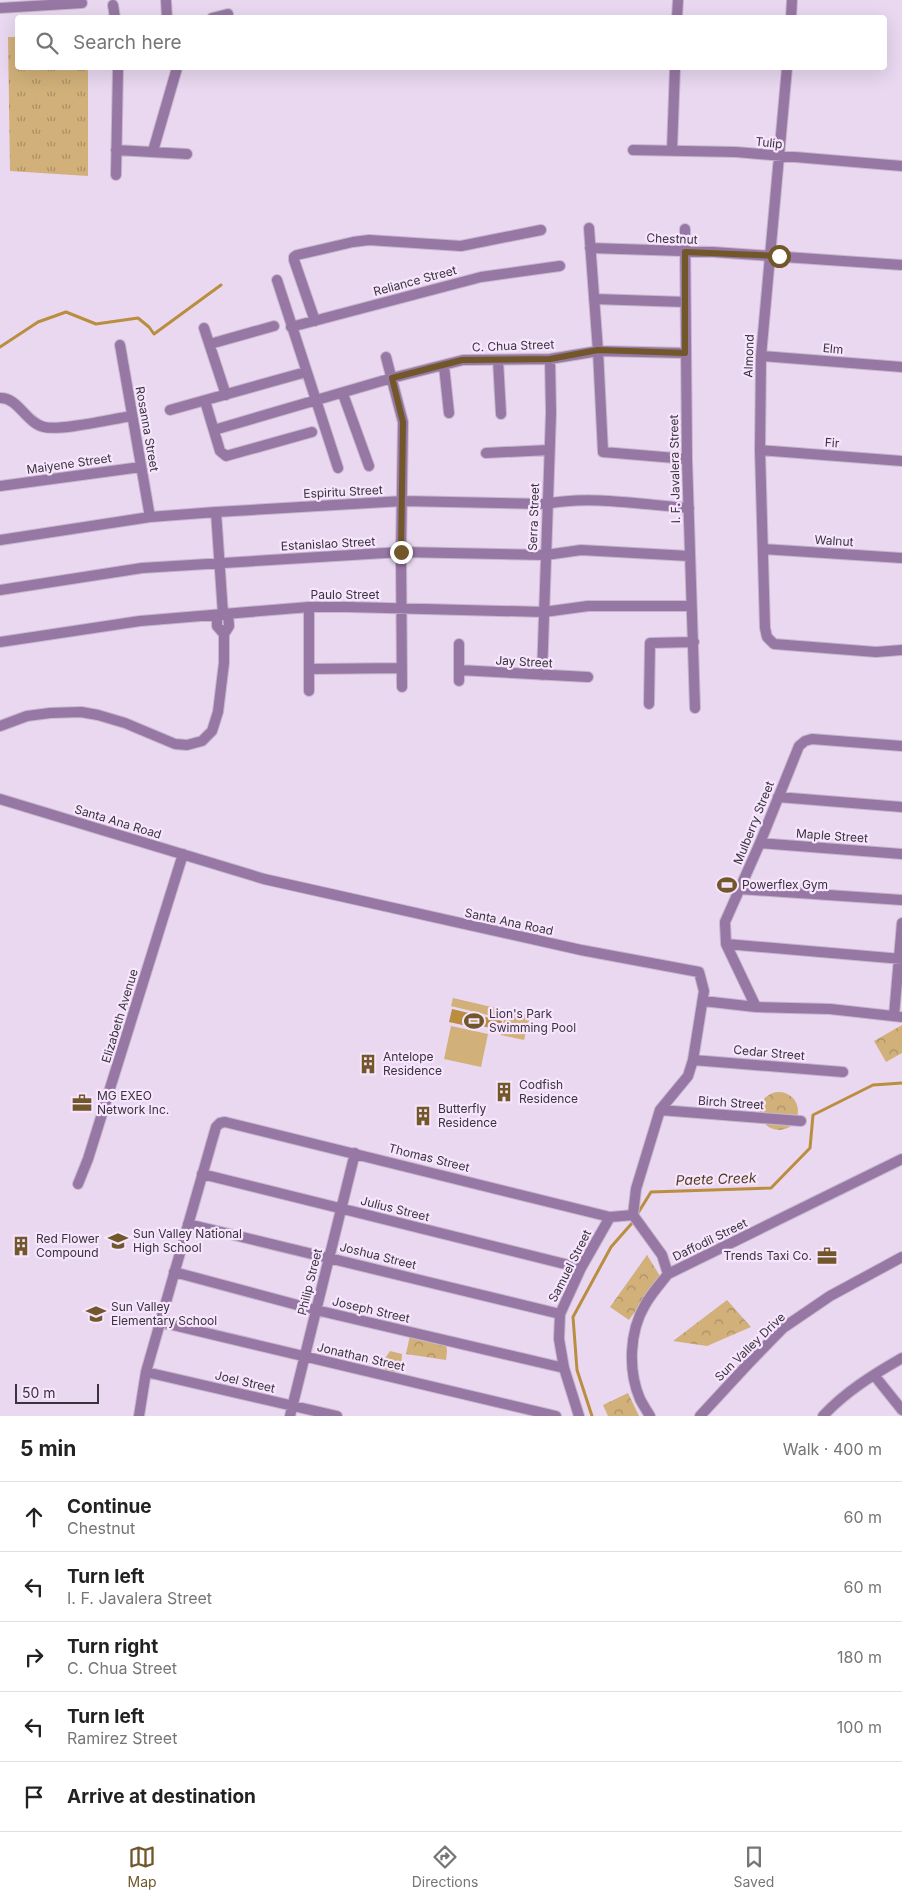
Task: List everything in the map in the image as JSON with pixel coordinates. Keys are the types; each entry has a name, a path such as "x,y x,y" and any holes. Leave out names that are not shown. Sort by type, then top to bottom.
{"street":[{"path":"166,0 167,15"},
{"path":"677,15 678,0"},
{"path":"790,15 792,0"},
{"path":"0,8 60,2 82,3"},
{"path":"113,5 115,15"},
{"path":"224,15 228,14"},
{"path":"116,175 118,70"},
{"path":"153,151 176,70"},
{"path":"672,150 675,70"},
{"name":"Almond","path":"786,70 761,356 760,450 765,628 767,637 774,644 876,652 902,650"},
{"path":"116,150 187,154"},
{"name":"Tulip","path":"633,150 736,152 902,166"},
{"path":"589,228 603,452 687,459"},
{"name":"I. F. Javalera Street","path":"685,229 685,353 689,556 694,642 695,708"},
{"path":"315,321 294,260 294,257 297,255 369,240 461,246 542,230"},
{"name":"Chestnut","path":"590,248 769,256 902,265"},
{"name":"Reliance Street","path":"292,327 481,277 547,266 560,266"},
{"path":"277,280 338,468"},
{"path":"594,299 685,302"},
{"path":"210,344 274,326"},
{"path":"204,328 226,395"},
{"name":"Rosanna Street","path":"120,345 150,516"},
{"name":"C. Chua Street","path":"214,430 343,394 392,378 462,360 550,359 598,350 685,353"},
{"name":"Elm","path":"761,356 902,367"},
{"path":"386,357 403,422 401,552 402,686"},
{"name":"Serra Street","path":"542,676 551,414 550,359"},
{"path":"498,360 501,414"},
{"path":"444,366 449,414"},
{"path":"170,410 306,372"},
{"path":"343,394 369,466"},
{"path":"1,398 10,400 33,421 44,427 59,427 132,416"},
{"path":"205,400 220,451 226,456 312,432"},
{"path":"486,453 549,450"},
{"name":"Fir","path":"760,450 902,461"},
{"name":"Maiyene Street","path":"0,486 141,467"},
{"name":"Espiritu Street","path":"0,540 150,516 403,501 547,504 565,500 583,500 689,508"},
{"path":"0,726 27,716 81,712 125,723 175,744 188,745 202,741 212,731 218,712 224,663 224,634 229,626 222,614 216,512"},
{"name":"Walnut","path":"763,549 902,558"},
{"name":"Estanislao Street","path":"0,590 142,568 401,552 546,555 581,550 689,556"},
{"name":"Paulo Street","path":"0,642 140,621 310,607 544,612 588,606 691,606"},
{"path":"309,691 310,607"},
{"path":"649,704 650,642 694,642"},
{"name":"Jay Street","path":"459,644 459,676 588,677"},
{"path":"309,669 401,668"},
{"name":"Mulberry Street","path":"756,1007 726,944 725,922 760,843 799,746 805,741 812,740 902,746"},
{"path":"778,797 902,807"},
{"name":"Santa Ana Road","path":"0,799 264,879 581,950 699,972 704,990 693,1060 688,1076 660,1110 636,1189 633,1215"},
{"name":"Maple Street","path":"760,843 902,854"},
{"name":"Elizabeth Avenue","path":"78,1184 88,1159 183,854"},
{"path":"740,889 902,900"},
{"path":"703,1001 756,1007 830,1009 898,1016 902,923"},
{"path":"726,944 900,959"},
{"name":"Cedar Street","path":"693,1060 842,1072"},
{"name":"Birch Street","path":"660,1110 801,1121"},
{"name":"Thomas Street","path":"202,1174 216,1127 220,1123 225,1122 610,1217 633,1215"},
{"name":"Philip Street","path":"292,1411 355,1153"},
{"name":"Daffodil Street","path":"650,1416 640,1399 632,1367 633,1341 638,1318 644,1306 668,1274 902,1159"},
{"path":"139,1416 146,1372 202,1174"},
{"name":"Julius Street","path":"202,1174 582,1268"},
{"path":"633,1215 662,1255 668,1274"},
{"name":"Samuel Street","path":"579,1416 564,1368 559,1339 560,1314 582,1268 610,1217"},
{"name":"Joshua Street","path":"188,1224 560,1314"},
{"name":"Sun Valley Drive","path":"700,1416 783,1328 830,1296 902,1257"},
{"name":"Joseph Street","path":"174,1272 316,1310 564,1368"},
{"name":"Jonathan Street","path":"160,1322 556,1416"},
{"path":"823,1416 832,1406 874,1375 902,1358"},
{"name":"Joel Street","path":"146,1372 292,1411 338,1416"},
{"path":"874,1375 902,1410"}],"green space":[{"path":"8,37 15,37 15,70 88,70 88,176 10,171"},
{"path":"453,998 530,1016 524,1040 501,1035 504,1019 451,1006"},
{"path":"902,1025 902,1053 886,1062 874,1041"},
{"path":"451,1026 488,1034 481,1067 444,1059"},
{"path":"779,1092 793,1097 798,1111 793,1125 779,1130 765,1125 760,1111 765,1097"},
{"path":"647,1255 660,1276 629,1320 610,1307"},
{"path":"727,1300 751,1327 707,1346 673,1341"},
{"path":"410,1335 446,1344 446,1360 406,1354"},
{"path":"390,1351 402,1354 401,1370 396,1373 390,1373 380,1366"},
{"path":"628,1393 639,1416 608,1416 603,1405"}],"shaded area":[{"path":"452,1009 502,1021 500,1030 482,1026 481,1029 449,1022"}],"waterway":[{"path":"0,347 38,322 66,312 96,324 138,318 154,334 221,285"},
{"name":"Paete Creek","path":"638,1213 651,1192 771,1188 810,1148 813,1115 873,1085 902,1083"},
{"name":"Paete Creek","path":"592,1416 577,1370 573,1317 611,1247 633,1222"}],"place":[{"name":"Powerflex Gym","path":"727,885"},
{"name":"Lion's Park Swimming Pool","path":"474,1021"},
{"name":"Antelope Residence","path":"368,1064"},
{"name":"Codfish Residence","path":"504,1092"},
{"name":"MG EXEO Network Inc.","path":"82,1103"},
{"name":"Butterfly Residence","path":"423,1116"},
{"name":"Sun Valley National High School","path":"118,1241"},
{"name":"Red Flower Compound","path":"21,1246"},
{"name":"Trends Taxi Co.","path":"827,1256"},
{"name":"Sun Valley Elementary School","path":"96,1314"}],"route":[{"path":"401,552 403,422 392,378 462,360 550,359 598,350 685,353 685,252 779,256"}]}
